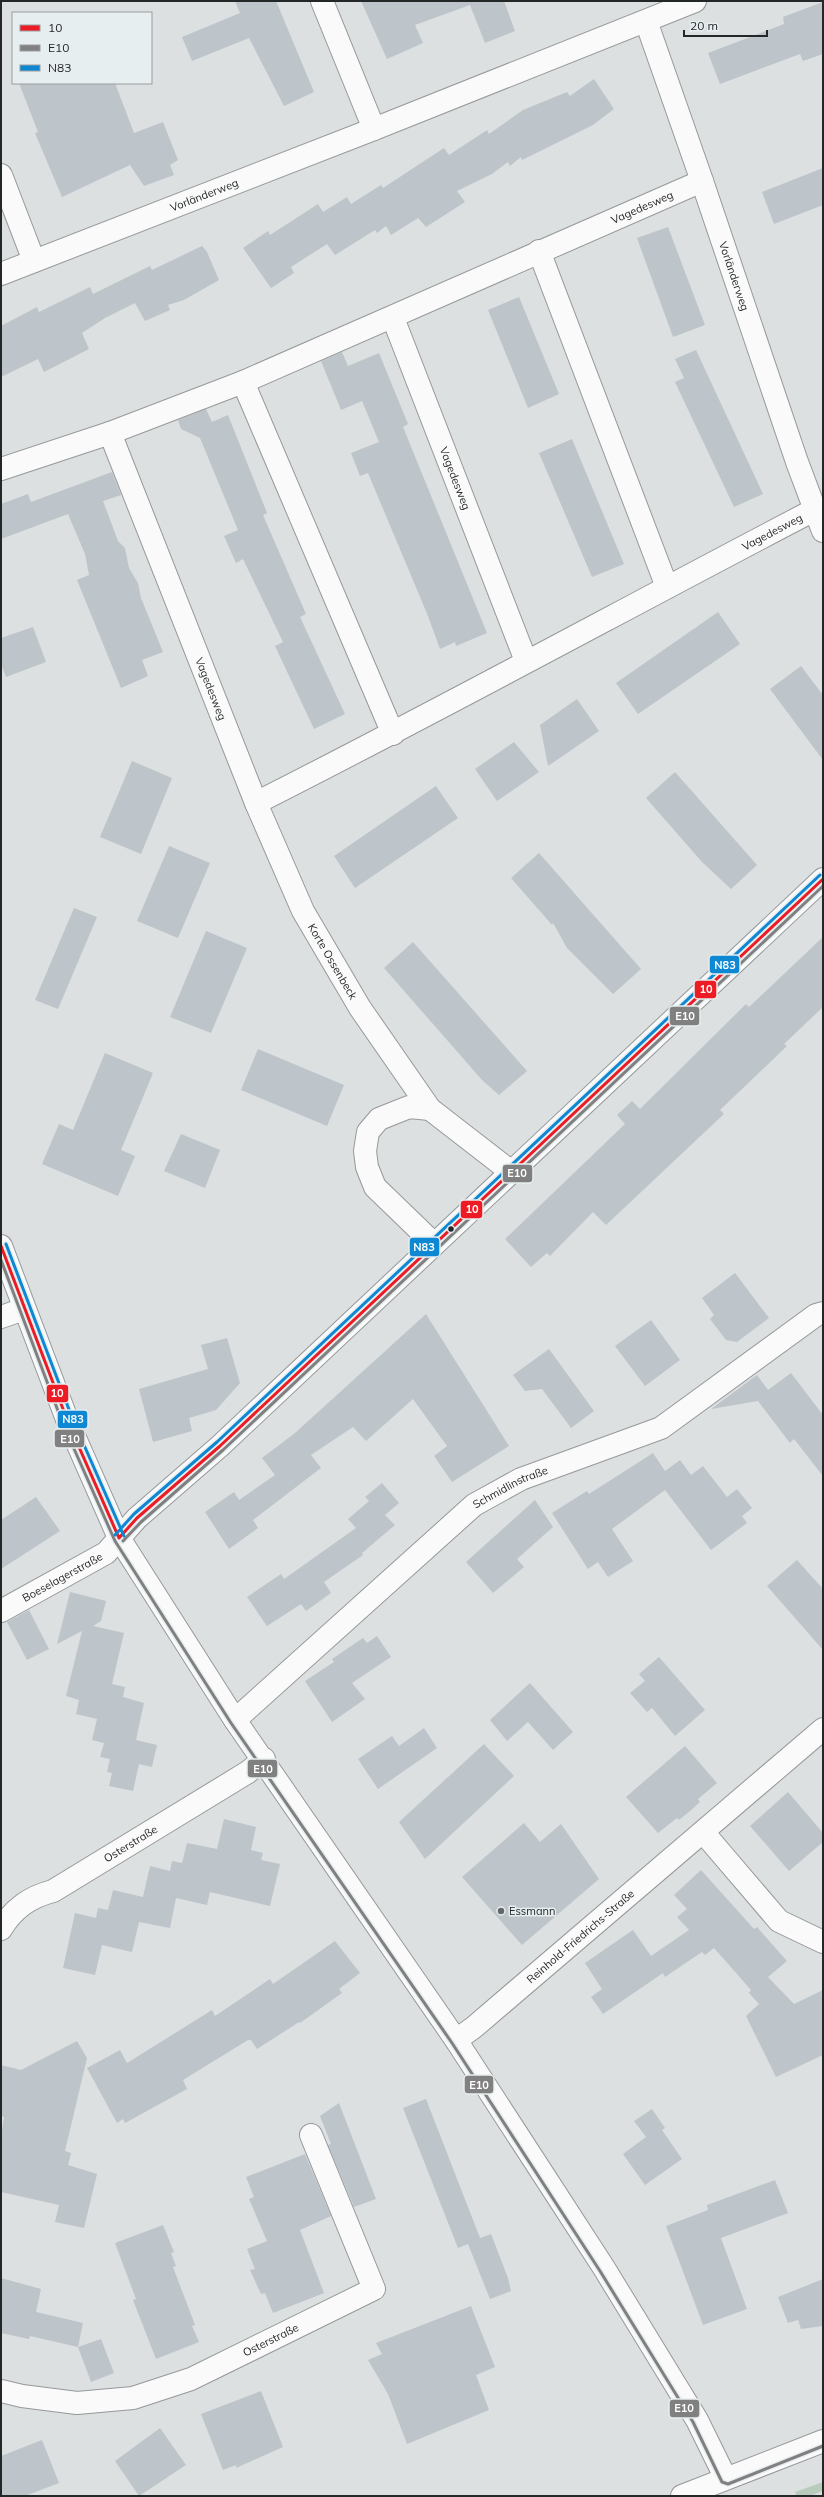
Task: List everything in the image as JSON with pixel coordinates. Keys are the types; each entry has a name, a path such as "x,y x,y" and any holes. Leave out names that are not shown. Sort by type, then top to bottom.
{"street":[{"path":"322,1 374,129"},
{"name":"Vorländerweg","path":"1,274 374,129 695,1"},
{"name":"Vorländerweg","path":"646,21 814,510 823,531"},
{"path":"1,176 34,262"},
{"name":"Vagedesweg","path":"1,469 110,433 243,382 393,318 539,251 702,181"},
{"path":"539,251 667,587"},
{"name":"Vagedesweg","path":"393,318 526,661"},
{"path":"243,382 393,734"},
{"name":"Vagedesweg","path":"110,433 256,803 393,734 526,661 814,510"},
{"name":"Korte Ossenbeck","path":"256,803 303,911 360,1008 430,1109 510,1171"},
{"name":"Boeselagerstraße","path":"1,1611 106,1553 137,1518 220,1446 510,1171 823,879"},
{"path":"430,1109 409,1107 379,1119 368,1132 365,1151 367,1167 375,1186 434,1244"},
{"path":"1,1246 68,1422 119,1538 235,1720 264,1759 456,2040 608,2274 697,2420 726,2479"},
{"path":"1,1317 24,1309"},
{"name":"Schmidlinstraße","path":"235,1720 474,1505 521,1479 661,1428 816,1315 823,1313"},
{"name":"Reinhold-Friedrichs-Straße","path":"456,2040 473,2028 823,1729"},
{"name":"Osterstraße","path":"1,1928 9,1916 24,1902 35,1896 53,1891 248,1772 264,1759"},
{"path":"703,1832 779,1921 823,1942"},
{"name":"Osterstraße","path":"1,2391 22,2396 77,2403 133,2398 191,2379 374,2289 311,2135"},
{"path":"682,2496 823,2441"}],"green space":[{"path":"823,2482 823,2491 810,2496 797,2496 795,2492"}],"building":[{"path":"235,1 276,1 314,92 284,106 249,38 192,61 182,37 240,13"},
{"path":"361,1 504,1 515,31 485,43 470,5 415,25 423,43 387,59"},
{"path":"823,2 823,54 803,61 800,54 720,84 708,53 784,24 783,17"},
{"path":"594,79 614,109 593,125 522,160 521,157 510,166 508,162 492,174 457,191 465,202 426,227 418,218 391,235 386,226 377,233 375,230 335,255 327,244 291,267 294,273 271,288 243,248 268,231 270,235 318,204 323,212 347,197 351,204 381,185 383,188 444,148 449,155 487,130 489,134 523,110 567,92 570,96"},
{"path":"19,84 115,84 134,133 163,122 178,160 170,165 174,175 144,186 130,165 62,197 35,133 38,132"},
{"path":"823,168 823,205 774,224 762,192"},
{"path":"668,227 705,325 673,337 637,238"},
{"path":"202,246 207,252 219,280 184,300 168,305 170,310 145,321 135,303 105,318 82,333 89,349 44,372 38,359 1,377 1,326 37,307 39,312 90,287 93,294 150,266 152,270"},
{"path":"519,297 559,394 528,408 488,310"},
{"path":"696,350 763,494 734,507 675,382 684,378 675,359"},
{"path":"342,352 348,366 379,353 408,424 403,427 487,633 456,646 455,642 440,649 428,616 368,473 360,476 351,453 379,442 362,401 341,410 321,361"},
{"path":"206,409 212,422 228,415 267,513 263,515 306,614 300,617 345,714 314,729 275,646 283,642 243,559 236,563 224,536 238,530 200,438 181,429 178,420"},
{"path":"572,439 624,564 592,577 539,453"},
{"path":"112,472 121,495 103,501 118,541 125,548 129,568 138,583 141,598 163,652 142,660 148,676 121,688 77,580 89,575 85,554 68,514 1,539 1,504 28,494 31,502"},
{"path":"718,612 740,644 638,714 616,683"},
{"path":"33,627 46,662 6,677 1,664 1,638"},
{"path":"801,666 823,695 823,760 770,689"},
{"path":"577,699 599,731 548,766 540,725"},
{"path":"514,742 539,772 497,801 475,769"},
{"path":"132,761 172,778 141,854 100,837"},
{"path":"675,772 757,865 731,889 702,862 646,798"},
{"path":"436,786 458,818 355,888 334,856"},
{"path":"169,846 210,863 178,938 137,921"},
{"path":"539,853 641,969 613,994 567,948 553,923 552,925 511,878"},
{"path":"74,908 97,917 58,1009 35,1000"},
{"path":"206,931 247,948 211,1033 170,1017"},
{"path":"823,937 823,1007 784,1044 787,1046 720,1110 724,1114 606,1225 593,1212 550,1256 547,1253 531,1267 505,1239 625,1124 617,1115 632,1101 640,1109 746,1004 749,1007"},
{"path":"413,942 527,1071 499,1095 482,1080 384,968"},
{"path":"258,1049 344,1085 327,1126 241,1090"},
{"path":"105,1053 153,1073 121,1150 135,1156 118,1196 42,1164 59,1124 73,1130"},
{"path":"181,1134 220,1150 205,1188 164,1171"},
{"path":"735,1273 769,1318 737,1342 726,1340 710,1319 714,1315 702,1298"},
{"path":"426,1314 509,1446 452,1482 434,1456 447,1446 413,1399 366,1441 353,1427 311,1455 321,1468 253,1520 258,1528 229,1549 205,1512 234,1492 239,1500 275,1475 262,1458 295,1433"},
{"path":"651,1320 680,1360 645,1386 615,1346"},
{"path":"227,1338 240,1383 216,1410 189,1418 192,1431 153,1442 139,1389 208,1369 201,1345"},
{"path":"549,1349 594,1411 571,1428 542,1389 525,1391 513,1375"},
{"path":"791,1373 823,1415 823,1476 794,1439 790,1443 758,1401 711,1409 757,1375 768,1390"},
{"path":"653,1453 665,1471 680,1460 691,1475 703,1466 727,1497 737,1489 752,1508 742,1516 747,1523 711,1550 665,1490 612,1529 633,1561 608,1577 598,1562 588,1569 552,1513 587,1491 589,1494"},
{"path":"382,1483 399,1503 385,1515 395,1525 362,1553 363,1555 324,1582 331,1593 306,1611 301,1604 267,1626 247,1597 281,1574 284,1579 356,1528 348,1519 369,1501 365,1497"},
{"path":"36,1497 60,1531 1,1569 1,1520"},
{"path":"535,1500 553,1527 517,1559 524,1567 493,1593 466,1562"},
{"path":"797,1560 823,1589 823,1650 767,1586"},
{"path":"70,1592 106,1601 101,1621 93,1626 124,1633 112,1684 125,1687 123,1697 144,1703 136,1740 157,1745 152,1767 139,1764 133,1791 109,1786 112,1773 107,1772 110,1759 100,1757 104,1743 92,1740 97,1719 76,1714 79,1700 66,1696 82,1631 57,1644"},
{"path":"29,1610 49,1649 27,1660 7,1622"},
{"path":"377,1636 391,1657 352,1683 365,1699 332,1722 305,1681 334,1662 332,1659 363,1638 367,1643"},
{"path":"659,1657 705,1710 675,1736 652,1708 647,1712 630,1693 645,1681 639,1674"},
{"path":"530,1683 573,1732 553,1750 528,1722 507,1741 490,1720"},
{"path":"424,1728 437,1748 378,1789 358,1759 392,1736 399,1746"},
{"path":"484,1744 514,1776 425,1859 399,1822"},
{"path":"685,1746 717,1783 698,1799 700,1802 690,1811 679,1820 677,1818 658,1833 626,1797"},
{"path":"788,1792 823,1833 823,1842 789,1871 750,1826"},
{"path":"224,1819 256,1827 251,1850 263,1853 261,1860 280,1864 270,1906 210,1892 207,1905 176,1898 170,1928 139,1922 132,1952 102,1945 95,1975 63,1968 75,1913 96,1918 98,1908 108,1910 113,1890 143,1897 150,1866 170,1871 172,1861 182,1863 187,1843 217,1849"},
{"path":"524,1823 540,1842 561,1824 599,1879 522,1945 462,1877"},
{"path":"701,1870 754,1929 757,1927 787,1961 768,1977 794,2004 823,1990 823,2055 776,2077 746,2016 759,2004 749,1993 751,1990 714,1948 705,1955 702,1952 665,1977 663,1973 603,2014 591,1997 602,1989 585,1963 633,1930 651,1956 689,1930 677,1917 687,1909 674,1895"},
{"path":"335,1941 360,1973 339,1989 342,1993 300,2023 299,2022 257,2049 251,2040 248,2040 183,2080 187,2089 125,2123 123,2119 117,2123 87,2068 120,2050 127,2063 212,2010 215,2016 270,1979 273,1984"},
{"path":"77,2041 87,2058 65,2151 71,2153 68,2165 97,2174 84,2228 55,2222 59,2205 1,2192 1,2137 4,2117 1,2116 1,2065 21,2070"},
{"path":"426,2099 480,2238 491,2234 508,2278 511,2291 490,2299 468,2244 458,2248 403,2108"},
{"path":"339,2103 376,2199 354,2207 328,2145 331,2144 320,2116"},
{"path":"652,2109 665,2128 662,2130 682,2159 645,2185 623,2154 646,2137 634,2121"},
{"path":"305,2154 331,2216 300,2230 324,2293 273,2313 265,2293 261,2294 250,2270 255,2269 247,2249 267,2241 249,2199 254,2197 246,2177"},
{"path":"775,2180 788,2213 721,2238 747,2309 703,2325 666,2226 708,2210 707,2205"},
{"path":"163,2225 174,2252 171,2253 176,2266 173,2267 195,2325 192,2326 199,2342 156,2359 133,2300 136,2299 115,2243"},
{"path":"1,2278 41,2289 36,2312 83,2323 78,2347 30,2336 29,2339 1,2333"},
{"path":"823,2279 823,2326 801,2329 798,2320 788,2323 778,2297"},
{"path":"471,2306 495,2367 476,2375 489,2410 407,2444 388,2394 368,2360 382,2354 376,2343"},
{"path":"101,2339 114,2373 91,2382 78,2347"},
{"path":"261,2391 283,2447 236,2468 236,2465 223,2470 201,2414"},
{"path":"160,2428 186,2465 139,2496 115,2461"},
{"path":"42,2440 59,2483 25,2496 1,2496 1,2456"}],"transit line":[{"name":"N83","path":"115,1535 134,1514 217,1442 820,875"},
{"name":"10","path":"119,1538 137,1518 220,1446 823,879"},
{"name":"E10","path":"123,1541 141,1522 223,1450 823,886"},
{"name":"N83","path":"6,1244 73,1420 124,1536"},
{"name":"10","path":"1,1246 68,1422 119,1538"},
{"name":"E10","path":"1,1260 63,1424 115,1541 231,1723 452,2043 600,2271 693,2422 722,2482 728,2484 823,2446"}],"place":[{"name":"Essmann","path":"501,1911"}]}
